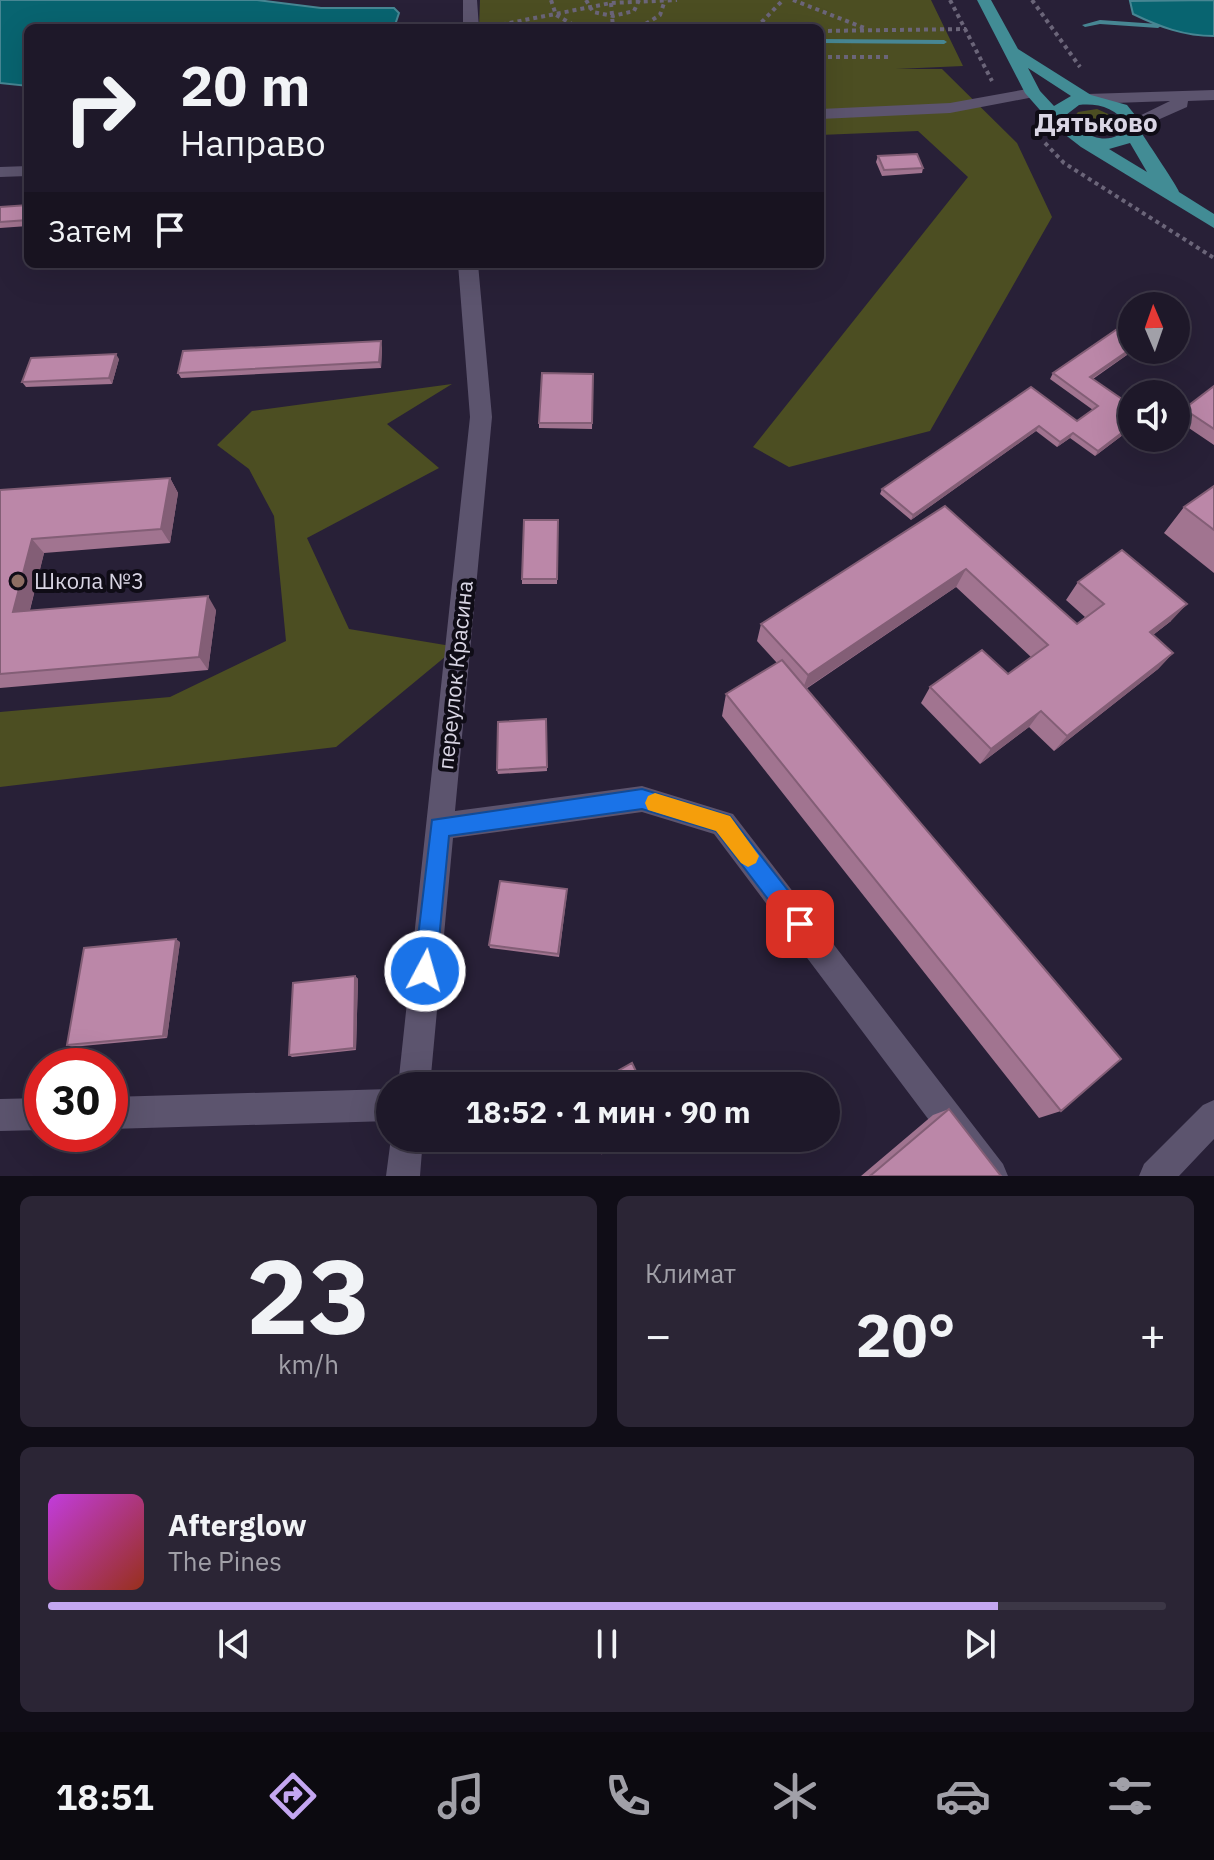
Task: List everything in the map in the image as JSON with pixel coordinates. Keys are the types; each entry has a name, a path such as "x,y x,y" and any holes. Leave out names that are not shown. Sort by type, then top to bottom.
{"main road":[{"path":"984,0 1033,93 1060,122 1075,135 1214,222"},
{"path":"1013,52 1087,99 1119,107 1131,115 1134,129 1156,173 1186,207"},
{"path":"1060,122 1060,109 1075,100 1087,99"},
{"path":"1075,135 1109,143 1128,138 1134,129"}],"street":[{"path":"470,0 471,24"},
{"path":"824,114 950,108 1033,93"},
{"path":"1087,99 1208,95"},
{"path":"1134,129 1154,113 1208,95"},
{"path":"0,172 24,171"},
{"name":"переулок Красина","path":"415,1072 481,417 468,268"},
{"path":"439,827 642,799 723,823 991,1176"},
{"path":"128,1112 376,1105"},
{"path":"0,1115 24,1114"},
{"path":"1156,1176 1214,1116"},
{"path":"403,1176 406,1152"}],"path":[{"path":"551,0 556,15 572,24"},
{"path":"586,0 588,8 601,15 614,16 634,11 639,1"},
{"path":"645,24 660,15 665,0"},
{"path":"504,24 611,3 677,0"},
{"path":"760,24 783,0"},
{"path":"793,0 871,30"},
{"path":"1032,0 1085,73"},
{"path":"611,3 613,24"},
{"path":"824,31 966,29"},
{"path":"824,57 888,57"}],"shaded area":[{"path":"0,0 257,0 321,8 394,8 399,13 395,24 24,24 24,86 0,83"},
{"path":"480,0 931,0 963,66 896,69 942,69 1017,143 1052,217 930,431 789,467 753,447 968,177 918,131 824,135 824,24 479,24"},
{"path":"1214,0 1214,36 1182,32 1153,23 1133,14 1130,1"},
{"path":"1097,109 1117,118 1120,126 1110,134 1098,135 1075,123 1074,117 1078,112"},
{"path":"452,384 387,424 439,468 307,538 349,629 457,647 336,747 0,787 0,712 170,697 286,641 274,516 249,469 217,445 252,411"}],"building":[{"path":"917,154 923,168 884,170 878,156"},
{"path":"24,205 24,220 0,222 0,207"},
{"path":"1118,329 1118,358 1090,377 1118,396 1118,436 1098,451 1073,433 1060,442 1039,426 913,515 882,489 1031,387 1077,421 1098,406 1053,373"},
{"path":"381,341 379,362 178,373 183,351"},
{"path":"116,354 109,378 22,382 31,358"},
{"path":"542,373 593,374 592,423 539,423"},
{"path":"1214,386 1214,429 1190,413 1190,404"},
{"name":"Школа №3","path":"170,478 161,529 32,539 13,612 208,596 199,657 0,674 0,490"},
{"path":"1214,486 1214,530 1184,507"},
{"path":"945,506 1077,624 1104,604 1078,582 1122,550 1187,604 1150,632 1173,653 1067,736 1041,711 991,749 930,687 982,650 1008,674 1048,645 966,569 808,675 761,624"},
{"path":"524,520 558,520 557,579 522,579"},
{"path":"782,660 1121,1059 1061,1111 726,694"},
{"path":"546,719 547,767 497,770 498,722"},
{"path":"500,881 567,889 558,954 489,945"},
{"path":"176,939 163,1036 67,1045 84,948"},
{"path":"355,976 354,1048 289,1055 293,983"},
{"path":"632,1063 636,1072 616,1072"},
{"path":"949,1109 1001,1176 870,1176"}],"waterway":[{"path":"1085,25 1100,22 1158,26"},
{"path":"824,41 944,42"}],"slow traffic":[{"path":"655,803 723,823 748,856"}],"place":[{"name":"Школа №3","path":"18,581"}],"district":[{"name":"Дятьково","path":"1096,123"}],"route":[{"path":"425,971 439,827 642,799 723,823 800,924"}]}
